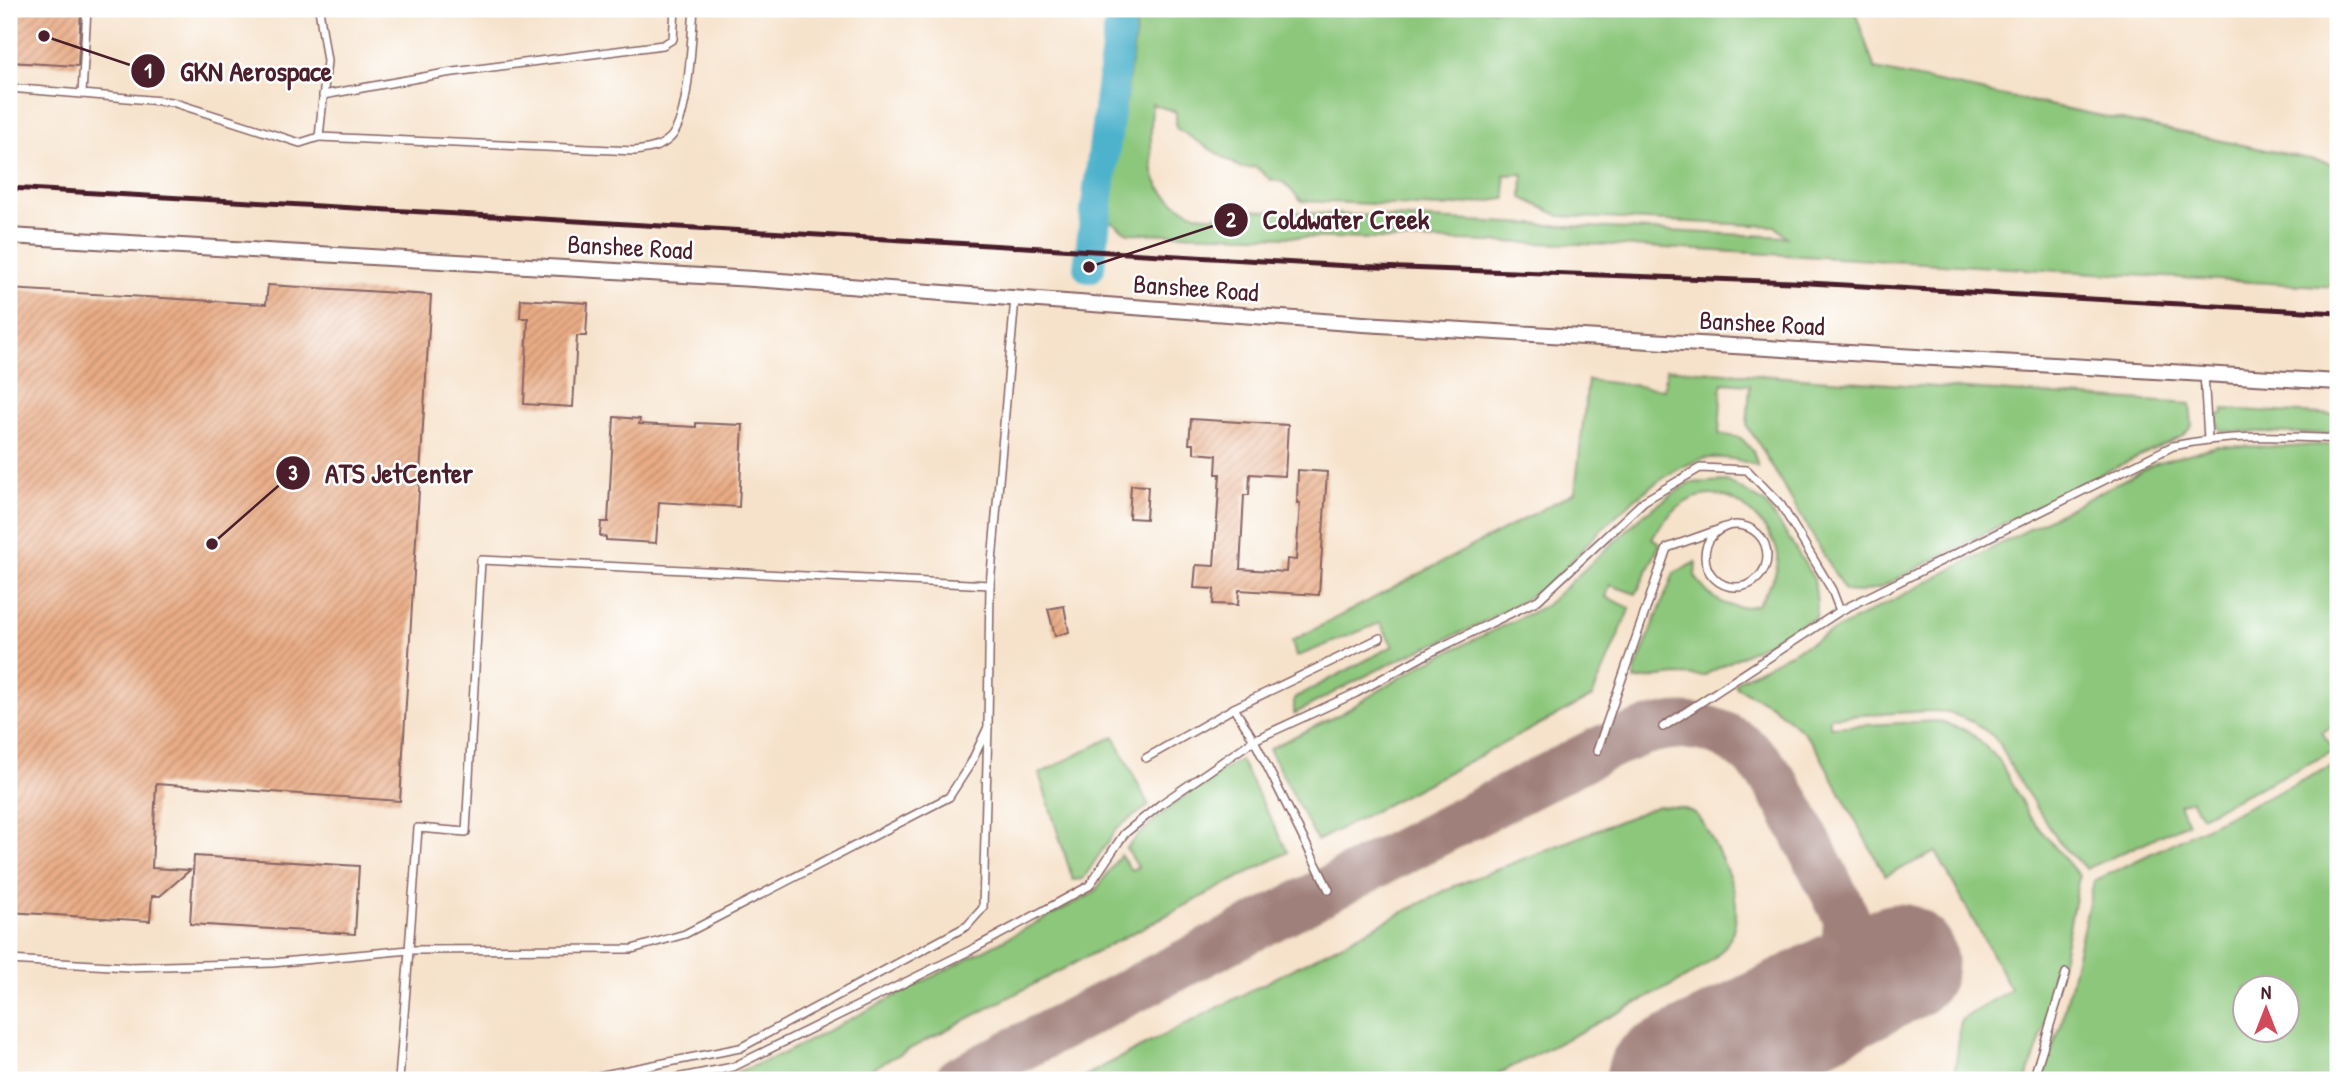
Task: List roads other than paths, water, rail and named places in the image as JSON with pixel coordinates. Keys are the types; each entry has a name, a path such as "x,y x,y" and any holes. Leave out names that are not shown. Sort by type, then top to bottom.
{"street":[{"name":"Banshee Road","path":"9,236 725,277 1363,324 2338,382"}],"lane":[{"path":"82,94 87,9"},
{"path":"319,9 327,61 319,137"},
{"path":"323,95 446,73 663,45 673,39 675,9"},
{"path":"9,88 172,102 300,143 319,137 635,151 655,149 673,136 681,119 694,9"},
{"path":"578,1080 740,1048 967,926 983,908 990,585 1015,298"},
{"path":"2204,374 2208,439"},
{"path":"1663,727 1840,611 2174,446 2208,439 2338,439"},
{"path":"666,1080 733,1067 971,950 1089,886 1124,834 1161,804 1254,740 1356,693 1431,652 1538,600 1644,501 1700,468 1747,470 1782,505 1832,590 1840,611"},
{"path":"1597,751 1667,548 1723,528 1733,525 1744,526 1761,537 1768,557 1766,568 1752,584 1743,587 1723,585 1708,571 1705,551 1714,533 1723,528"},
{"path":"399,1080 418,828 466,832 481,560 990,585"},
{"path":"1146,758 1234,708 1380,638"},
{"path":"1234,708 1254,740 1329,890"},
{"path":"9,960 128,967 272,963 409,950 632,949 685,934 949,797 971,763 988,727"},
{"path":"2033,1080 2066,973"}],"waterway":[{"path":"1089,267 1122,9"}],"railway":[{"path":"9,188 1350,266 1792,282 2338,313"}],"place":[{"name":"GKN Aerospace","path":"44,36"},
{"name":"Coldwater Creek","path":"1089,267"},
{"name":"ATS JetCenter","path":"212,544"}]}
